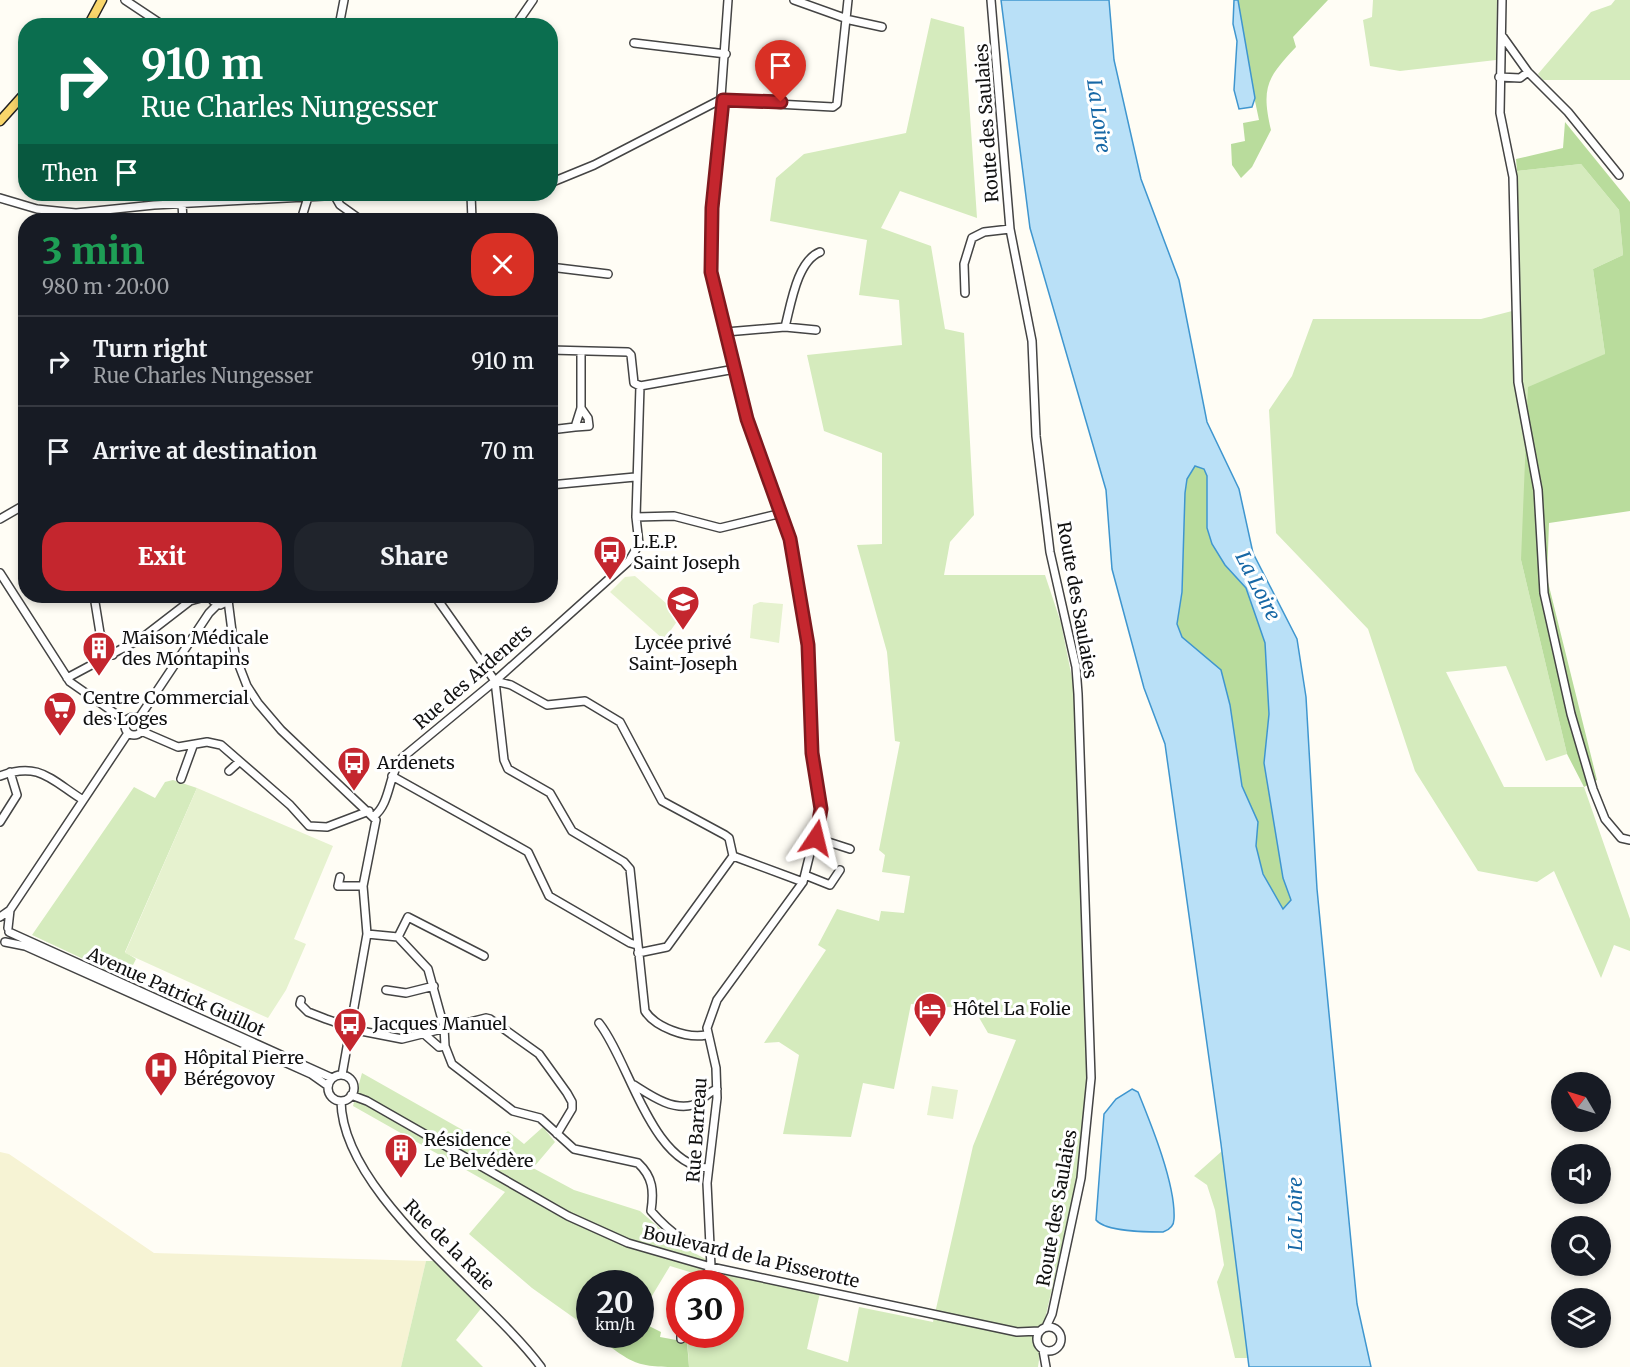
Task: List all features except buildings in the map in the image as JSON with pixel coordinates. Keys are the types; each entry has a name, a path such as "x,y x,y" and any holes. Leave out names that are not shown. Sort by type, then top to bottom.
{"main road":[{"path":"93,18 102,0"},
{"path":"0,121 18,102"}],"street":[{"path":"125,0 152,18"},
{"path":"341,18 344,0"},
{"path":"520,18 532,0"},
{"path":"440,603 495,681 504,760 508,769 550,793 572,831 624,862 630,869 645,1011 650,1019 663,1027 699,1036 706,1035 717,1000 804,878 816,838 821,809 812,753 808,645 790,539 747,419 711,272 712,208 723,100 728,0"},
{"path":"794,0 846,18 882,27"},
{"path":"558,180 594,165 723,100 833,107 837,104 848,0"},
{"name":"Route des Saulaies","path":"991,0 1011,229 1032,341 1036,436 1050,552 1076,667 1079,702 1091,1078 1081,1178 1052,1314"},
{"path":"1502,0 1500,113 1513,177 1518,382 1538,490 1544,593 1570,714 1593,789 1605,819 1621,838 1630,840"},
{"path":"1503,37 1528,72 1568,112 1619,175"},
{"path":"634,43 726,54"},
{"path":"1499,77 1520,78 1528,72"},
{"path":"0,198 20,205 65,213 230,201"},
{"path":"338,201 351,213"},
{"path":"182,204 183,213"},
{"path":"965,293 964,264 972,238 984,232 1011,229"},
{"path":"785,327 799,279 812,255 820,252"},
{"path":"558,268 608,274"},
{"path":"726,332 785,327 816,330"},
{"path":"558,350 581,351 580,408 576,428"},
{"name":"Rue des Ardenets","path":"372,813 381,810 392,776 402,758 495,681 629,561 639,544 635,477 640,386 634,383 632,355 628,352 581,351"},
{"path":"640,386 735,369"},
{"path":"558,429 589,426 588,418 580,408"},
{"path":"558,484 635,477"},
{"path":"0,519 18,509"},
{"path":"636,517 674,516 720,528 782,513"},
{"path":"0,573 18,601"},
{"path":"19,603 69,680 126,721"},
{"path":"95,603 100,633 113,655"},
{"path":"69,680 142,638 187,603"},
{"path":"139,718 215,603"},
{"path":"221,603 230,614 235,655 258,703 281,730 372,813 376,828 363,886 367,934 342,1075"},
{"path":"209,613 222,610 230,614"},
{"path":"392,776 528,852 549,896 638,949 667,947 733,856 729,838 663,801 620,722 585,701 546,705 511,685 495,681"},
{"path":"130,717 139,718 143,726 141,731 136,735 128,733 125,729 126,721 130,717"},
{"path":"141,731 169,745 184,748 207,742 221,745 290,805 305,824 313,827 327,827 372,813"},
{"path":"8,930 0,919 10,910 128,733"},
{"path":"181,779 193,746"},
{"path":"230,771 239,762"},
{"path":"0,776 25,768 37,770 83,800"},
{"path":"0,822 17,795 10,772"},
{"path":"816,838 850,849"},
{"path":"733,856 830,885 840,870"},
{"path":"340,878 338,886 363,886"},
{"path":"2,943 8,930 10,910"},
{"path":"398,937 408,917 484,956"},
{"name":"Avenue Patrick Guillot","path":"8,930 332,1078"},
{"path":"367,934 398,937 428,969 444,1027 445,1046 452,1064 513,1111 540,1118 574,1149 638,1162 649,1177 654,1190 651,1211 669,1230 702,1248 711,1247"},
{"name":"Avenue Patrick Guillot","path":"2,943 25,946 311,1074 328,1086"},
{"path":"386,990 406,993 434,986"},
{"path":"301,1000 300,1004 308,1012 352,1027 402,1039 486,1018 538,1054 572,1102 570,1114 557,1134"},
{"path":"599,1023 661,1138 672,1151 690,1163 708,1168"},
{"path":"423,1033 439,1047 445,1046"},
{"name":"Rue Barreau","path":"706,1035 716,1068 717,1089 708,1168 711,1267"},
{"path":"342,1075 351,1080 352,1092 341,1101 330,1096 328,1086 332,1078 342,1075"},
{"path":"632,1084 663,1102 680,1106 693,1105 717,1089"},
{"name":"Boulevard de la Pisserotte","path":"352,1092 568,1216 628,1243 711,1267 1017,1332"},
{"name":"Rue de la Raie","path":"341,1101 349,1141 390,1207 493,1312 541,1367"},
{"path":"1046,1367 1062,1338 1055,1329 1052,1314"},
{"path":"1037,1343 1052,1314"},
{"path":"1017,1332 1055,1329"},
{"path":"1017,1332 1037,1343 1043,1350 1046,1367"},
{"path":"1043,1350 1053,1351"}],"shaded area":[{"path":"0,1152 9,1154 154,1253 426,1261 401,1367 0,1367"}],"green space":[{"path":"1238,0 1328,0 1293,37 1296,47 1278,67 1269,84 1267,103 1271,130 1252,167 1241,178 1232,165 1231,144 1245,141 1243,123 1259,120 1245,54"},
{"path":"1373,0 1497,0 1496,60 1400,71 1370,66 1363,20 1372,17"},
{"path":"1615,0 1630,0 1630,80 1543,80 1538,74 1591,12 1611,5"},
{"path":"931,18 964,27 977,218 900,191 881,228 931,246 945,329 964,333 974,515 950,542 944,575 1045,575 1061,623 1076,698 1088,1056 1080,1167 1045,1319 1038,1367 689,1367 688,1348 744,1348 744,1277 820,1293 807,1349 848,1362 859,1307 933,1322 973,1146 1016,1040 988,1033 974,1009 911,1004 894,1089 863,1083 851,1137 783,1134 799,1055 779,1042 764,1043 826,950 818,945 837,909 879,921 881,911 904,913 910,876 882,872 885,855 879,850 900,742 895,741 887,652 857,545 882,544 882,453 824,431 807,355 902,345 899,300 859,295 867,240 770,221 776,178 804,154 906,133"},
{"path":"1565,122 1630,202 1630,511 1549,523 1547,578 1597,780 1584,787 1567,754 1521,560 1528,387 1605,354 1593,269 1623,255 1619,210 1581,164 1517,171 1516,159 1563,148"},
{"path":"1581,164 1619,210 1623,255 1593,269 1605,354 1521,560 1567,754 1546,761 1506,666 1446,672 1504,787 1584,787 1630,919 1630,951 1614,945 1601,978 1554,871 1537,882 1478,871 1415,771 1368,629 1276,533 1269,410 1292,376 1313,319 1481,319 1516,310 1517,171"},
{"path":"1195,466 1204,469 1207,476 1207,528 1212,544 1225,565 1246,588 1265,643 1269,714 1264,763 1283,878 1291,900 1283,909 1263,874 1256,846 1258,822 1242,786 1230,705 1221,671 1182,637 1177,624 1182,592 1185,493 1187,479"},
{"path":"635,576 675,611 678,620 664,640 610,592 625,577"},
{"path":"760,602 783,604 779,643 750,638 753,605"},
{"path":"173,780 197,788 125,952 136,959 130,971 122,977 32,935 134,787 155,798 165,782"},
{"path":"197,788 333,846 294,939 306,944 286,990 268,1018 125,953"},
{"path":"362,1073 491,1146 508,1131 524,1144 543,1127 555,1142 533,1168 574,1190 640,1211 679,1245 727,1270 683,1270 670,1266 654,1292 654,1270 576,1270 576,1319 532,1288 469,1234 505,1192 353,1106"},
{"path":"932,1086 958,1090 953,1119 927,1115"},
{"path":"1222,1151 1248,1358 1235,1358 1217,1282 1224,1265 1215,1210 1207,1185 1194,1176"},
{"path":"426,1261 437,1261 483,1306 456,1340 483,1367 401,1367"},
{"path":"654,1328 661,1332 660,1337 666,1338 666,1348 687,1348 689,1367 647,1365 620,1354 612,1348 654,1348"}],"water":[{"name":"La Loire","path":"1001,0 1109,0 1114,60 1141,179 1179,280 1207,422 1239,489 1253,553 1297,639 1306,697 1317,889 1357,1304 1371,1367 1249,1367 1221,1144 1165,744 1144,688 1112,569 1106,490 1030,228","holes":["1195,466 1204,469 1207,476 1207,528 1212,544 1225,565 1246,588 1265,643 1269,714 1264,763 1283,878 1291,900 1283,909 1263,874 1256,846 1258,822 1242,786 1230,705 1221,670 1182,637 1177,624 1182,592 1187,479"]},
{"path":"1234,0 1238,0 1255,98 1252,107 1239,109 1234,90 1237,41 1233,24"},
{"path":"1132,1089 1138,1092 1162,1155 1171,1189 1174,1221 1171,1227 1163,1232 1117,1229 1096,1220 1104,1114 1116,1099"}],"place":[{"name":"L.E.P. Saint Joseph","path":"610,581"},
{"name":"Lycée privé Saint-Joseph","path":"683,631"},
{"name":"Maison Médicale des Montapins","path":"99,677"},
{"name":"Centre Commercial des Loges","path":"60,737"},
{"name":"Ardenets","path":"354,792"},
{"name":"Hôtel La Folie","path":"930,1038"},
{"name":"Jacques Manuel","path":"350,1053"},
{"name":"Hôpital Pierre Bérégovoy","path":"161,1097"},
{"name":"Résidence Le Belvédère","path":"401,1179"}],"route":[{"path":"781,102 723,100 712,208 711,272 747,419 790,539 808,645 812,753 821,809 816,838"}]}
